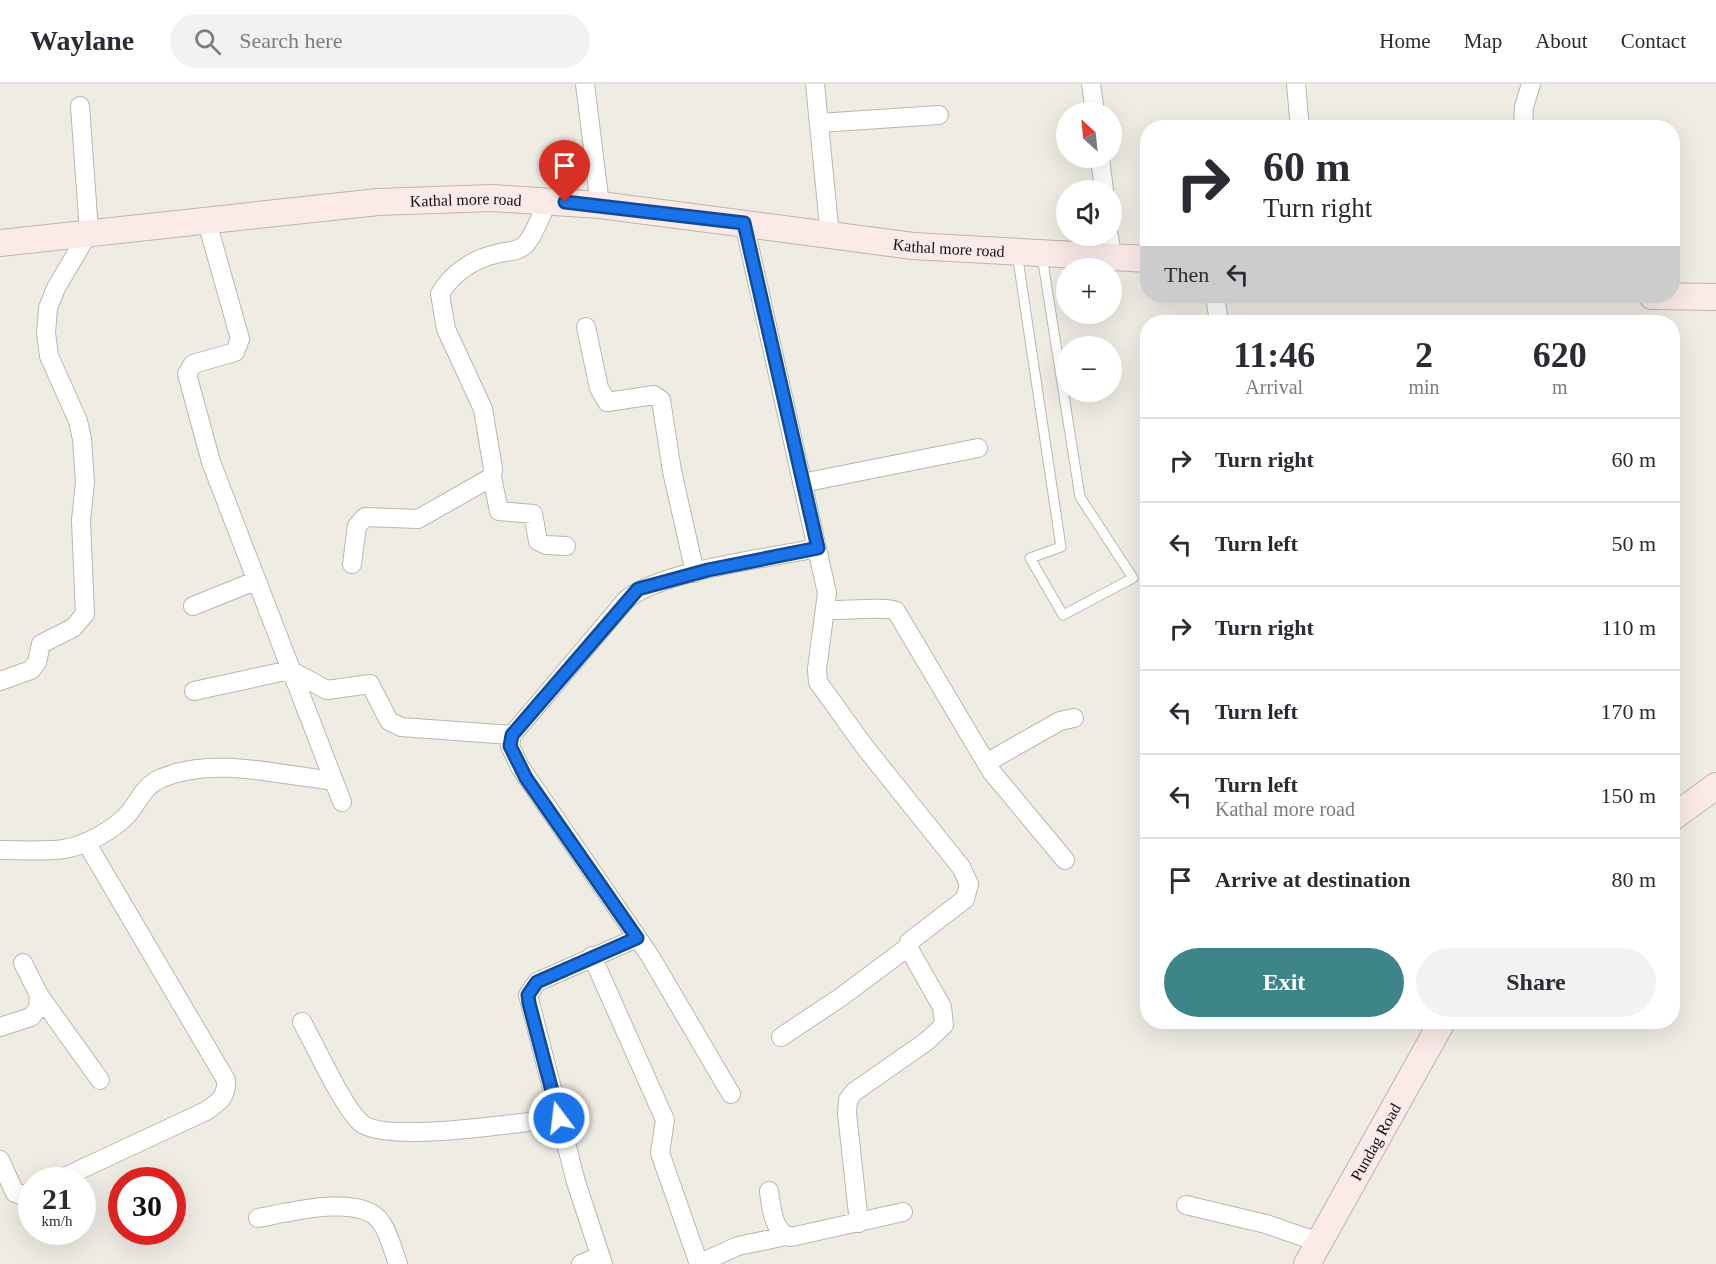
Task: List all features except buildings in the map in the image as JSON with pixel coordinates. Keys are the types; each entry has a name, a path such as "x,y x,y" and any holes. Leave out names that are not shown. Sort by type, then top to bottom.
{"main road":[{"name":"Kathal more road","path":"0,243 378,202 492,198 600,205 913,246 1029,251 1096,246"},
{"name":"Kathal more road","path":"1113,246 1140,256"},
{"path":"1680,296 1716,297"},
{"path":"1680,812 1716,786"},
{"name":"Pundag Road","path":"1307,1264 1321,1243 1370,1148 1438,1029"}],"street":[{"path":"585,84 600,205"},
{"path":"815,84 830,236"},
{"path":"1091,84 1094,102"},
{"path":"1296,84 1299,120"},
{"path":"1523,120 1524,107 1531,84"},
{"path":"0,681 31,670 37,662 41,644 73,628 85,614 81,520 85,482 82,439 78,421 49,356 46,333 48,308 56,288 89,232 80,106"},
{"path":"819,123 939,115"},
{"path":"548,201 526,244 520,249 495,254 466,266 452,276 440,294 446,330 483,409 499,511 530,512 535,518 538,541 546,545 566,546"},
{"path":"207,222 240,339 235,352 193,364 187,374 212,462 255,581 342,802"},
{"path":"744,223 827,593 818,682 864,746 961,867 969,884 965,898 909,942 908,946 841,997 780,1037"},
{"path":"586,327 599,388 607,402 654,395 661,400 672,471 695,573"},
{"path":"802,483 978,448"},
{"path":"352,564 357,526 365,517 418,519 492,477"},
{"path":"731,1094 637,938 529,781 510,746 512,735 638,589 695,573 818,548"},
{"path":"193,606 255,581"},
{"path":"825,610 848,612 883,608 896,611 986,763 1065,860"},
{"path":"194,691 290,670 327,690 370,684 389,721 401,727 512,735"},
{"path":"986,763 1060,721 1074,718"},
{"path":"0,850 66,849 86,842 127,815 150,784 169,775 198,768 220,767 334,781"},
{"path":"86,842 203,1039 226,1080 227,1091 220,1101 206,1111 86,1167"},
{"path":"581,1264 601,1260 559,1118 528,995 537,982 637,938"},
{"path":"859,1223 847,1113 848,1100 854,1092 927,1041 944,1025 942,1007 908,946"},
{"path":"592,956 665,1120 660,1153 698,1264 738,1246 786,1236 798,1236 903,1212"},
{"path":"23,963 39,994 100,1080"},
{"path":"0,1027 31,1017 38,1009 39,994"},
{"path":"302,1022 348,1106 364,1126 377,1130 438,1132 559,1118"},
{"path":"0,1160 15,1194 18,1195"},
{"path":"769,1191 772,1214 786,1236"},
{"path":"1186,1205 1266,1224 1321,1243"},
{"path":"258,1218 326,1207 365,1210 381,1221 398,1264"}],"lane":[{"path":"1029,251 1080,497 1133,578 1063,615 1030,558 1061,548 1029,251"}],"route":[{"path":"559,1118 529,1003 528,995 531,987 537,982 619,944 637,938 526,778 510,746 512,735 626,600 638,589 708,570 818,548 744,223 565,202"}]}
